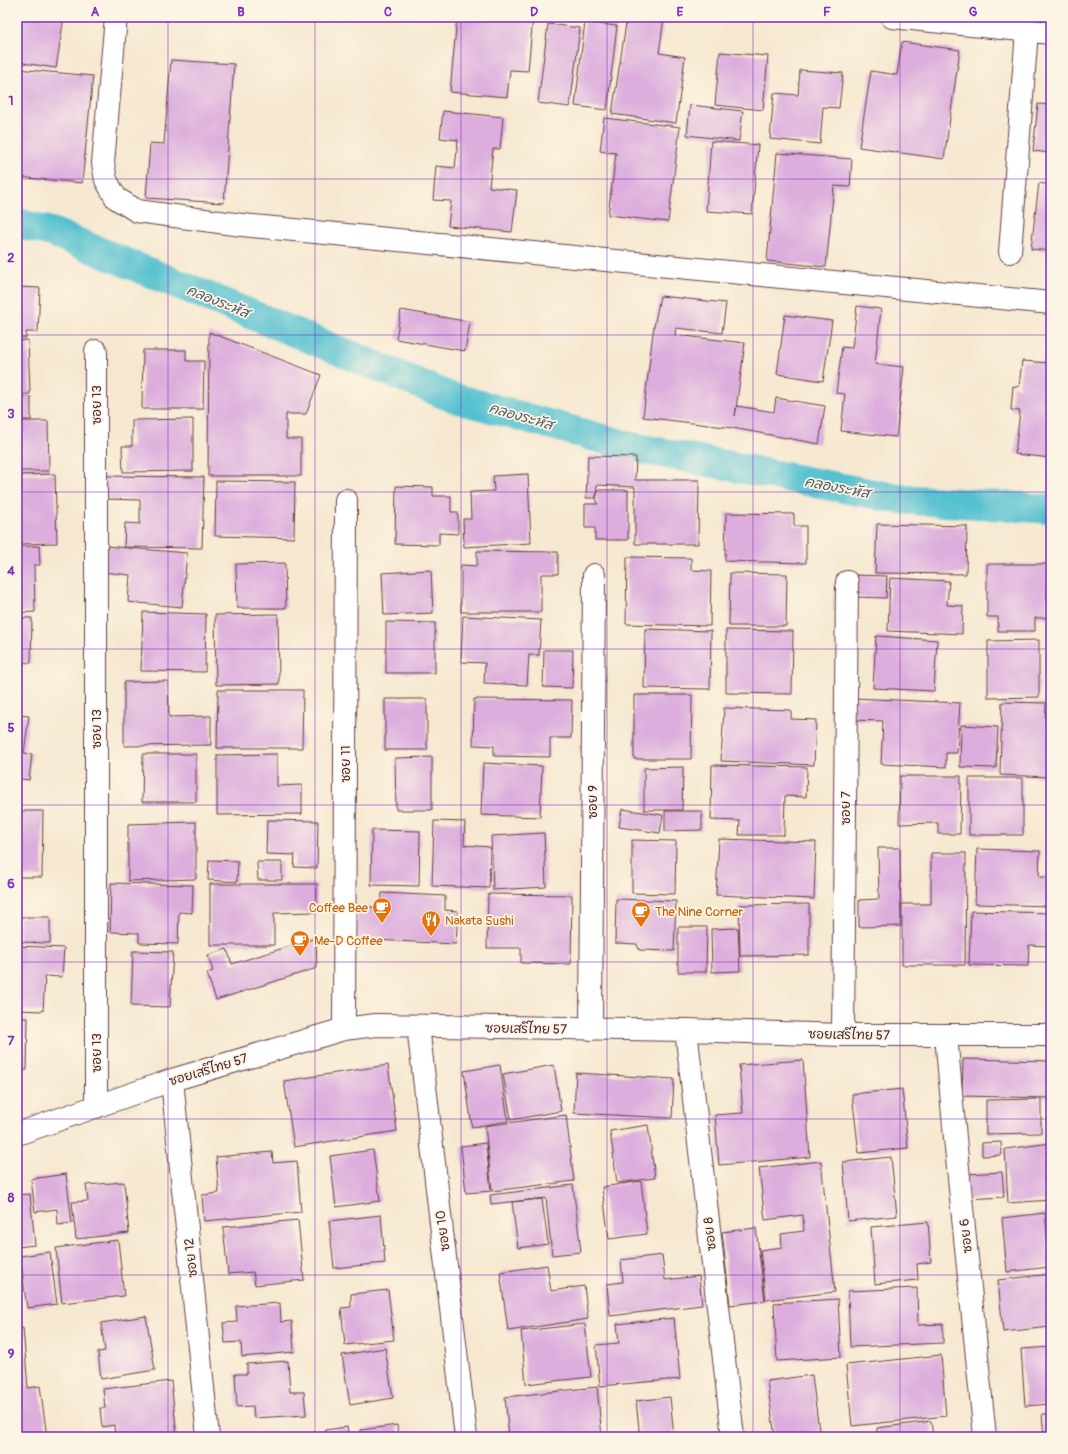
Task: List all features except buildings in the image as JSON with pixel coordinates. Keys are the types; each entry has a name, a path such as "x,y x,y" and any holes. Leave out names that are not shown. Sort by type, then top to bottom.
{"street":[{"path":"116,17 103,163 106,180 116,198 138,211 266,227 1051,303"},
{"path":"892,17 1051,33"},
{"path":"1010,252 1027,31"},
{"name":"ซอย 13","path":"96,351 96,1107"},
{"name":"ซอย 11","path":"344,1029 346,500"},
{"name":"ซอย 9","path":"591,1029 594,575"},
{"name":"ซอย 7","path":"843,1035 847,582"},
{"name":"ซอยเสรีไทย 57","path":"17,1134 172,1080 344,1029 376,1025 686,1030 843,1035 1051,1035"},
{"name":"ซอย 10","path":"418,1026 466,1437"},
{"name":"ซอย 8","path":"686,1030 733,1437"},
{"name":"ซอย 6","path":"946,1035 985,1437"},
{"name":"ซอย 12","path":"172,1080 208,1437"}],"waterway":[{"name":"คลองระหัส","path":"17,223 52,232 451,397 632,447 899,499 1051,509"}],"place":[{"name":"Coffee Bee","path":"382,924"},
{"name":"The Nine Corner","path":"641,928"},
{"name":"Nakata Sushi","path":"431,937"},
{"name":"Me-D Coffee","path":"300,957"}]}
